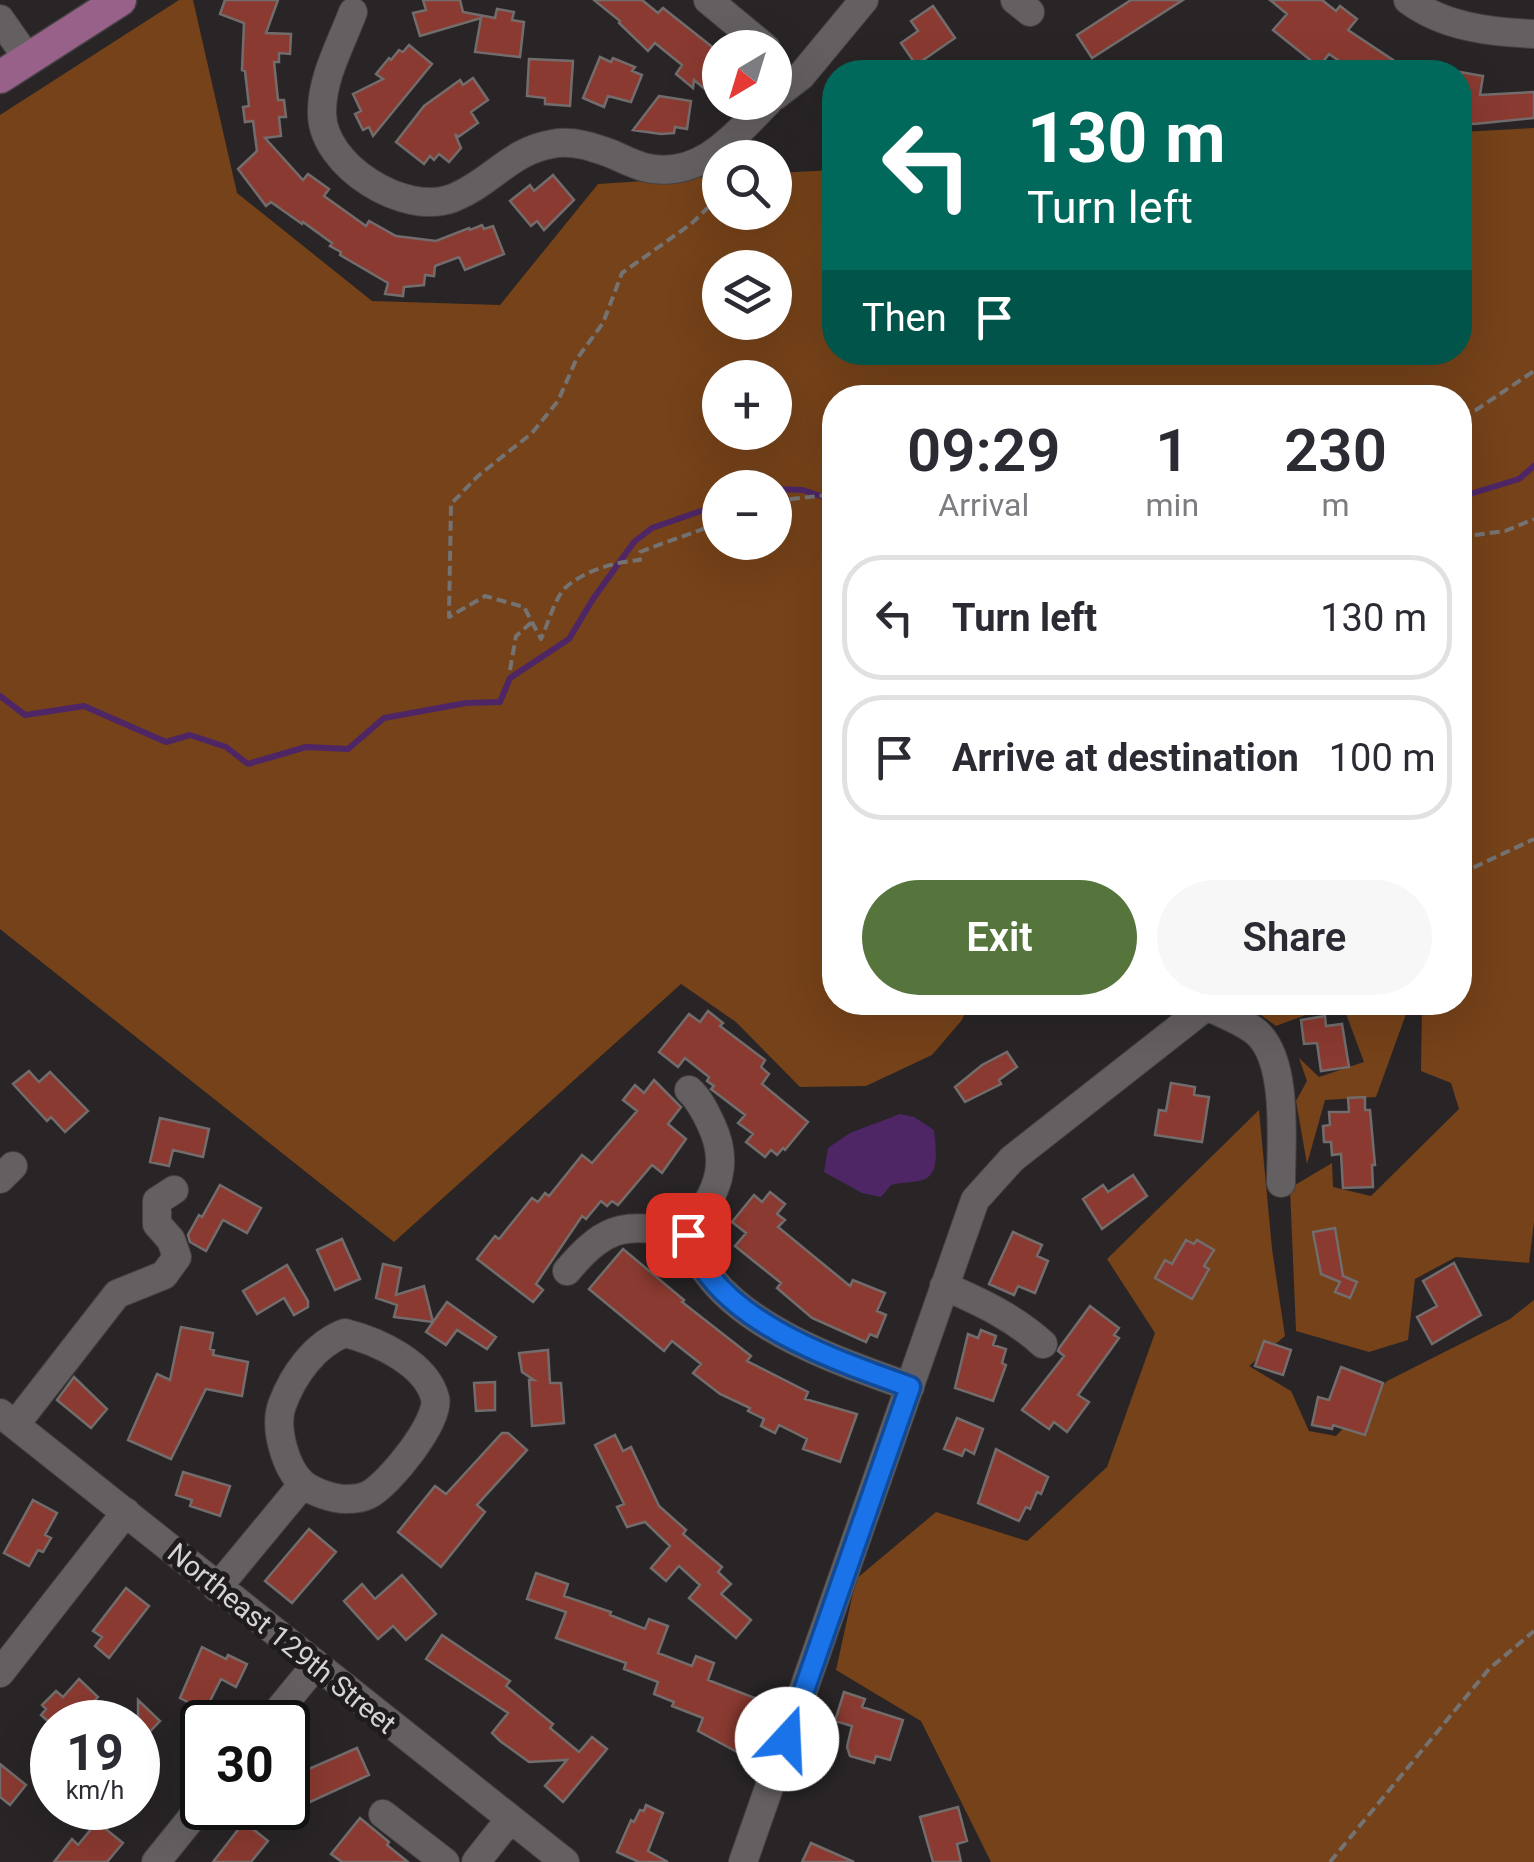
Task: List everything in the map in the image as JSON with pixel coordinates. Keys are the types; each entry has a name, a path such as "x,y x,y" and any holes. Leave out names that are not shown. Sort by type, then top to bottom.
{"main road":[{"path":"14,68 120,0"}],"street":[{"path":"708,0 744,30"},
{"path":"792,83 864,0"},
{"path":"1408,0 1442,20 1500,33 1534,34"},
{"path":"353,12 323,90 322,118 330,143 345,162 381,190 403,201 452,199 528,148 559,142 587,145 643,167 666,170 710,158 749,120"},
{"path":"0,20 14,68"},
{"path":"792,68 801,76"},
{"path":"744,1862 975,1200 993,1177 1196,1015"},
{"path":"1228,1015 1256,1032 1269,1049 1281,1106 1281,1183"},
{"path":"688,1235 712,1196 722,1167 713,1128 697,1097 689,1090"},
{"path":"8,1419 117,1294 164,1275 178,1257 171,1240 157,1224 157,1201 174,1190"},
{"path":"567,1271 586,1248 612,1233 642,1225 688,1235"},
{"path":"688,1235 705,1270 775,1330 795,1342 910,1387"},
{"path":"944,1286 994,1307 1043,1344"},
{"path":"345,1334 364,1338 414,1367 435,1397 436,1411 430,1425 383,1484 368,1495 348,1500 332,1498 303,1484 289,1462 279,1422 282,1405 312,1354 327,1340 345,1334"},
{"name":"Northeast 129th Street","path":"8,1419 565,1862"},
{"path":"217,1588 303,1484"},
{"path":"0,1673 126,1512"},
{"path":"287,1700 314,1666"},
{"path":"382,1814 445,1862"},
{"path":"476,1862 510,1819"},
{"path":"156,1862 182,1830"}],"path":[{"path":"702,213 622,273 604,323 576,360 558,401 532,433 450,504 450,617 485,596 524,607 541,639 563,590 607,565 640,560 640,552 702,530"},
{"path":"1472,411 1534,372"},
{"path":"792,499 822,495"},
{"path":"1472,535 1506,530 1534,518"},
{"path":"510,670 516,636 533,621"},
{"path":"1472,868 1534,839"},
{"path":"1330,1862 1489,1669 1534,1631"}],"shaded area":[{"path":"179,0 193,0 237,193 372,301 500,305 598,184 702,177 702,230 792,230 792,172 822,171 822,365 1472,365 1472,131 1534,128 1534,1222 1529,1263 1456,1257 1415,1279 1408,1340 1369,1352 1296,1331 1290,1188 1332,1163 1333,1187 1371,1196 1459,1109 1451,1083 1421,1071 1422,1015 1472,1015 1472,385 822,385 822,1015 964,1015 962,1020 932,1055 866,1086 800,1087 736,1022 681,984 394,1242 0,929 0,115"},
{"path":"1261,1015 1306,1015 1276,1026"},
{"path":"1346,1015 1406,1015 1376,1097 1325,1100 1307,1164 1296,1101 1307,1081 1299,1058 1319,1077 1364,1062"},
{"path":"1259,1110 1285,1336 1249,1366 1291,1391 1309,1431 1336,1436 1387,1381 1510,1319 1534,1300 1534,1862 991,1862 921,1721 836,1670 856,1579 936,1512 1027,1541 1107,1467 1155,1333 1107,1259"},
{"path":"900,1114 914,1117 934,1130 936,1157 930,1175 891,1185 881,1197 862,1193 824,1172 828,1148 850,1133"}],"building":[{"path":"225,0 278,0 266,33 291,34 290,54 279,53 279,62 274,62 278,100 284,100 286,117 279,117 281,136 265,138 303,180 308,174 329,189 324,196 366,226 369,221 396,236 436,241 469,228 493,226 504,254 465,270 459,257 435,266 434,276 425,275 424,285 404,287 403,296 385,294 388,283 340,255 330,246 332,243 303,222 271,202 266,206 238,169 257,151 253,121 245,122 243,107 249,106 242,70 244,23 220,14"},
{"path":"423,0 460,0 463,12 495,18 497,9 514,12 512,20 524,22 520,57 475,52 481,18 420,36 413,13 426,10"},
{"path":"594,0 642,0 658,13 663,8 702,39 702,87 694,80 693,88 676,74 682,65 655,43 648,51"},
{"path":"1131,0 1183,0 1092,58 1077,35"},
{"path":"1270,0 1322,0 1336,11 1340,6 1357,19 1348,30 1393,60 1338,60 1329,54 1324,60 1310,60 1273,30 1287,14"},
{"path":"933,6 955,38 923,60 913,60 901,43 918,31 911,21"},
{"path":"409,45 432,64 373,136 369,127 363,130 355,114 361,111 353,94 383,79 376,74 389,58"},
{"path":"600,57 635,67 632,71 642,75 631,102 608,96 604,107 583,98"},
{"path":"529,59 573,61 570,106 545,104 545,98 527,96"},
{"path":"1472,74 1483,76 1480,95 1534,92 1534,118 1474,124"},
{"path":"473,78 488,100 471,112 478,123 458,137 455,134 461,148 449,162 439,154 434,160 430,156 424,164 396,142 424,106 460,80 463,85"},
{"path":"659,96 691,101 687,129 675,127 674,133 661,134 633,130"},
{"path":"553,175 574,200 544,230 537,221 531,226 510,201 530,185 534,191"},
{"path":"708,1011 723,1023 720,1026 765,1060 761,1067 769,1074 762,1084 808,1122 777,1155 771,1150 765,1157 746,1142 753,1134 738,1123 745,1115 711,1089 714,1086 707,1081 709,1077 685,1058 678,1067 659,1052 689,1014 700,1022"},
{"path":"1325,1016 1326,1026 1342,1024 1349,1067 1321,1071 1317,1043 1304,1044 1301,1020"},
{"path":"1007,1052 1017,1067 999,1080 1001,1084 965,1102 955,1087 982,1065"},
{"path":"29,1071 39,1082 50,1072 88,1111 65,1132 51,1117 47,1121 13,1084"},
{"path":"654,1080 681,1107 668,1124 686,1139 662,1173 652,1165 618,1205 612,1201 607,1206 601,1201 586,1219 582,1216 536,1284 543,1290 533,1302 477,1259 532,1198 538,1202 545,1193 549,1196 582,1155 592,1163 637,1111 623,1100 635,1085 644,1093"},
{"path":"1171,1083 1195,1087 1194,1095 1209,1097 1202,1142 1155,1135 1159,1110 1166,1111"},
{"path":"1365,1097 1365,1110 1370,1110 1375,1165 1373,1187 1343,1188 1341,1154 1332,1155 1331,1142 1324,1142 1323,1126 1330,1125 1329,1112 1349,1112 1348,1098"},
{"path":"160,1118 209,1129 203,1157 173,1150 169,1166 150,1162"},
{"path":"1133,1175 1147,1196 1102,1229 1083,1199 1103,1185 1108,1192"},
{"path":"220,1185 261,1208 247,1233 223,1220 206,1251 190,1242 188,1235"},
{"path":"770,1192 785,1204 777,1214 785,1220 778,1227 850,1286 853,1280 885,1293 877,1311 886,1315 877,1337 870,1334 866,1342 812,1318 777,1288 781,1283 735,1246 746,1233 732,1222 754,1195 762,1202"},
{"path":"1335,1228 1343,1276 1357,1282 1350,1298 1335,1292 1340,1282 1321,1274 1313,1232"},
{"path":"1013,1232 1042,1245 1037,1256 1048,1261 1035,1293 1018,1286 1014,1295 989,1284"},
{"path":"342,1239 360,1279 335,1290 317,1250"},
{"path":"1186,1240 1194,1244 1197,1240 1214,1250 1204,1266 1209,1269 1192,1299 1155,1278 1165,1260 1172,1264"},
{"path":"623,1249 751,1356 747,1361 808,1392 805,1399 857,1414 840,1462 803,1449 807,1439 779,1425 775,1433 761,1426 764,1419 748,1411 750,1408 720,1394 693,1373 701,1364 672,1341 664,1351 589,1289"},
{"path":"1454,1263 1481,1315 1432,1344 1417,1317 1437,1306 1423,1281"},
{"path":"383,1264 401,1268 396,1295 424,1286 433,1322 394,1317 397,1305 376,1298"},
{"path":"287,1265 308,1307 294,1315 284,1298 257,1314 243,1291"},
{"path":"447,1302 496,1337 487,1349 457,1330 446,1345 426,1332"},
{"path":"1090,1306 1119,1328 1114,1335 1119,1338 1078,1395 1089,1402 1067,1432 1054,1422 1049,1429 1022,1410 1064,1356 1058,1351 1060,1347"},
{"path":"181,1327 213,1333 213,1355 248,1362 242,1396 206,1389 171,1459 128,1440 157,1374 170,1380"},
{"path":"981,1330 996,1336 993,1345 1006,1349 1002,1363 1006,1365 993,1401 955,1388 968,1334 978,1338"},
{"path":"1264,1341 1291,1350 1283,1375 1255,1366"},
{"path":"548,1350 550,1383 561,1383 564,1423 532,1426 529,1380 534,1380 522,1372 519,1353"},
{"path":"1341,1367 1383,1383 1365,1435 1333,1425 1332,1429 1312,1425 1318,1397 1329,1400"},
{"path":"74,1377 107,1409 91,1428 57,1400"},
{"path":"495,1382 495,1410 476,1411 474,1383"},
{"path":"957,1418 983,1429 974,1454 965,1449 962,1456 944,1449"},
{"path":"502,1433 508,1433 527,1450 477,1505 485,1512 441,1567 398,1532 435,1486 446,1494"},
{"path":"615,1435 623,1451 631,1447 659,1506 686,1530 683,1534 722,1567 718,1572 731,1584 721,1594 751,1620 736,1638 689,1598 700,1585 679,1566 666,1581 651,1568 670,1546 645,1522 627,1527 617,1507 624,1504 595,1445"},
{"path":"996,1449 1048,1477 1041,1494 1037,1492 1030,1509 1026,1507 1019,1521 978,1503"},
{"path":"183,1472 230,1486 220,1516 190,1506 192,1500 176,1495"},
{"path":"33,1500 57,1513 45,1535 51,1538 29,1566 4,1553"},
{"path":"309,1529 336,1552 292,1603 265,1581"},
{"path":"536,1573 568,1584 564,1596 611,1612 610,1615 645,1629 649,1619 668,1626 658,1653 692,1666 696,1656 714,1663 708,1680 760,1700 739,1753 698,1731 703,1718 654,1694 658,1682 624,1669 626,1663 556,1638 566,1612 527,1599"},
{"path":"402,1575 436,1614 406,1640 393,1626 378,1639 344,1601 362,1584 375,1599"},
{"path":"126,1588 149,1606 109,1658 95,1646 102,1637 93,1631"},
{"path":"442,1635 510,1681 506,1686 553,1724 550,1728 579,1752 592,1737 607,1749 563,1802 545,1786 567,1760 529,1762 492,1733 508,1713 426,1659"},
{"path":"202,1647 247,1664 236,1687 221,1679 210,1700 180,1698"},
{"path":"79,1679 98,1697 47,1700 56,1691 63,1697"},
{"path":"844,1692 865,1699 862,1707 903,1720 890,1760 876,1756 874,1763 850,1756 847,1747 852,1726 835,1721"},
{"path":"357,1748 369,1775 310,1802 310,1768"},
{"path":"0,1764 26,1785 10,1805 0,1797"},
{"path":"646,1805 663,1813 648,1851 668,1862 639,1862 617,1852 631,1820 634,1822"},
{"path":"958,1807 967,1841 957,1844 961,1862 933,1862 920,1817"},
{"path":"360,1818 408,1862 342,1862 331,1854"},
{"path":"90,1830 107,1830 123,1843 107,1862 54,1862 72,1839 78,1845"},
{"path":"238,1830 254,1830 268,1841 251,1862 213,1862"},
{"path":"811,1843 854,1862 802,1862"}],"waterway":[{"path":"1472,493 1519,479 1534,466"},
{"path":"792,490 822,497"},
{"path":"0,696 25,715 84,706 166,742 190,735 226,747 248,764 306,747 348,749 384,718 466,703 500,702 510,678 569,639 634,542 652,528 702,511"}],"route":[{"path":"688,1235 705,1270 775,1330 795,1342 910,1387 787,1739"}]}
